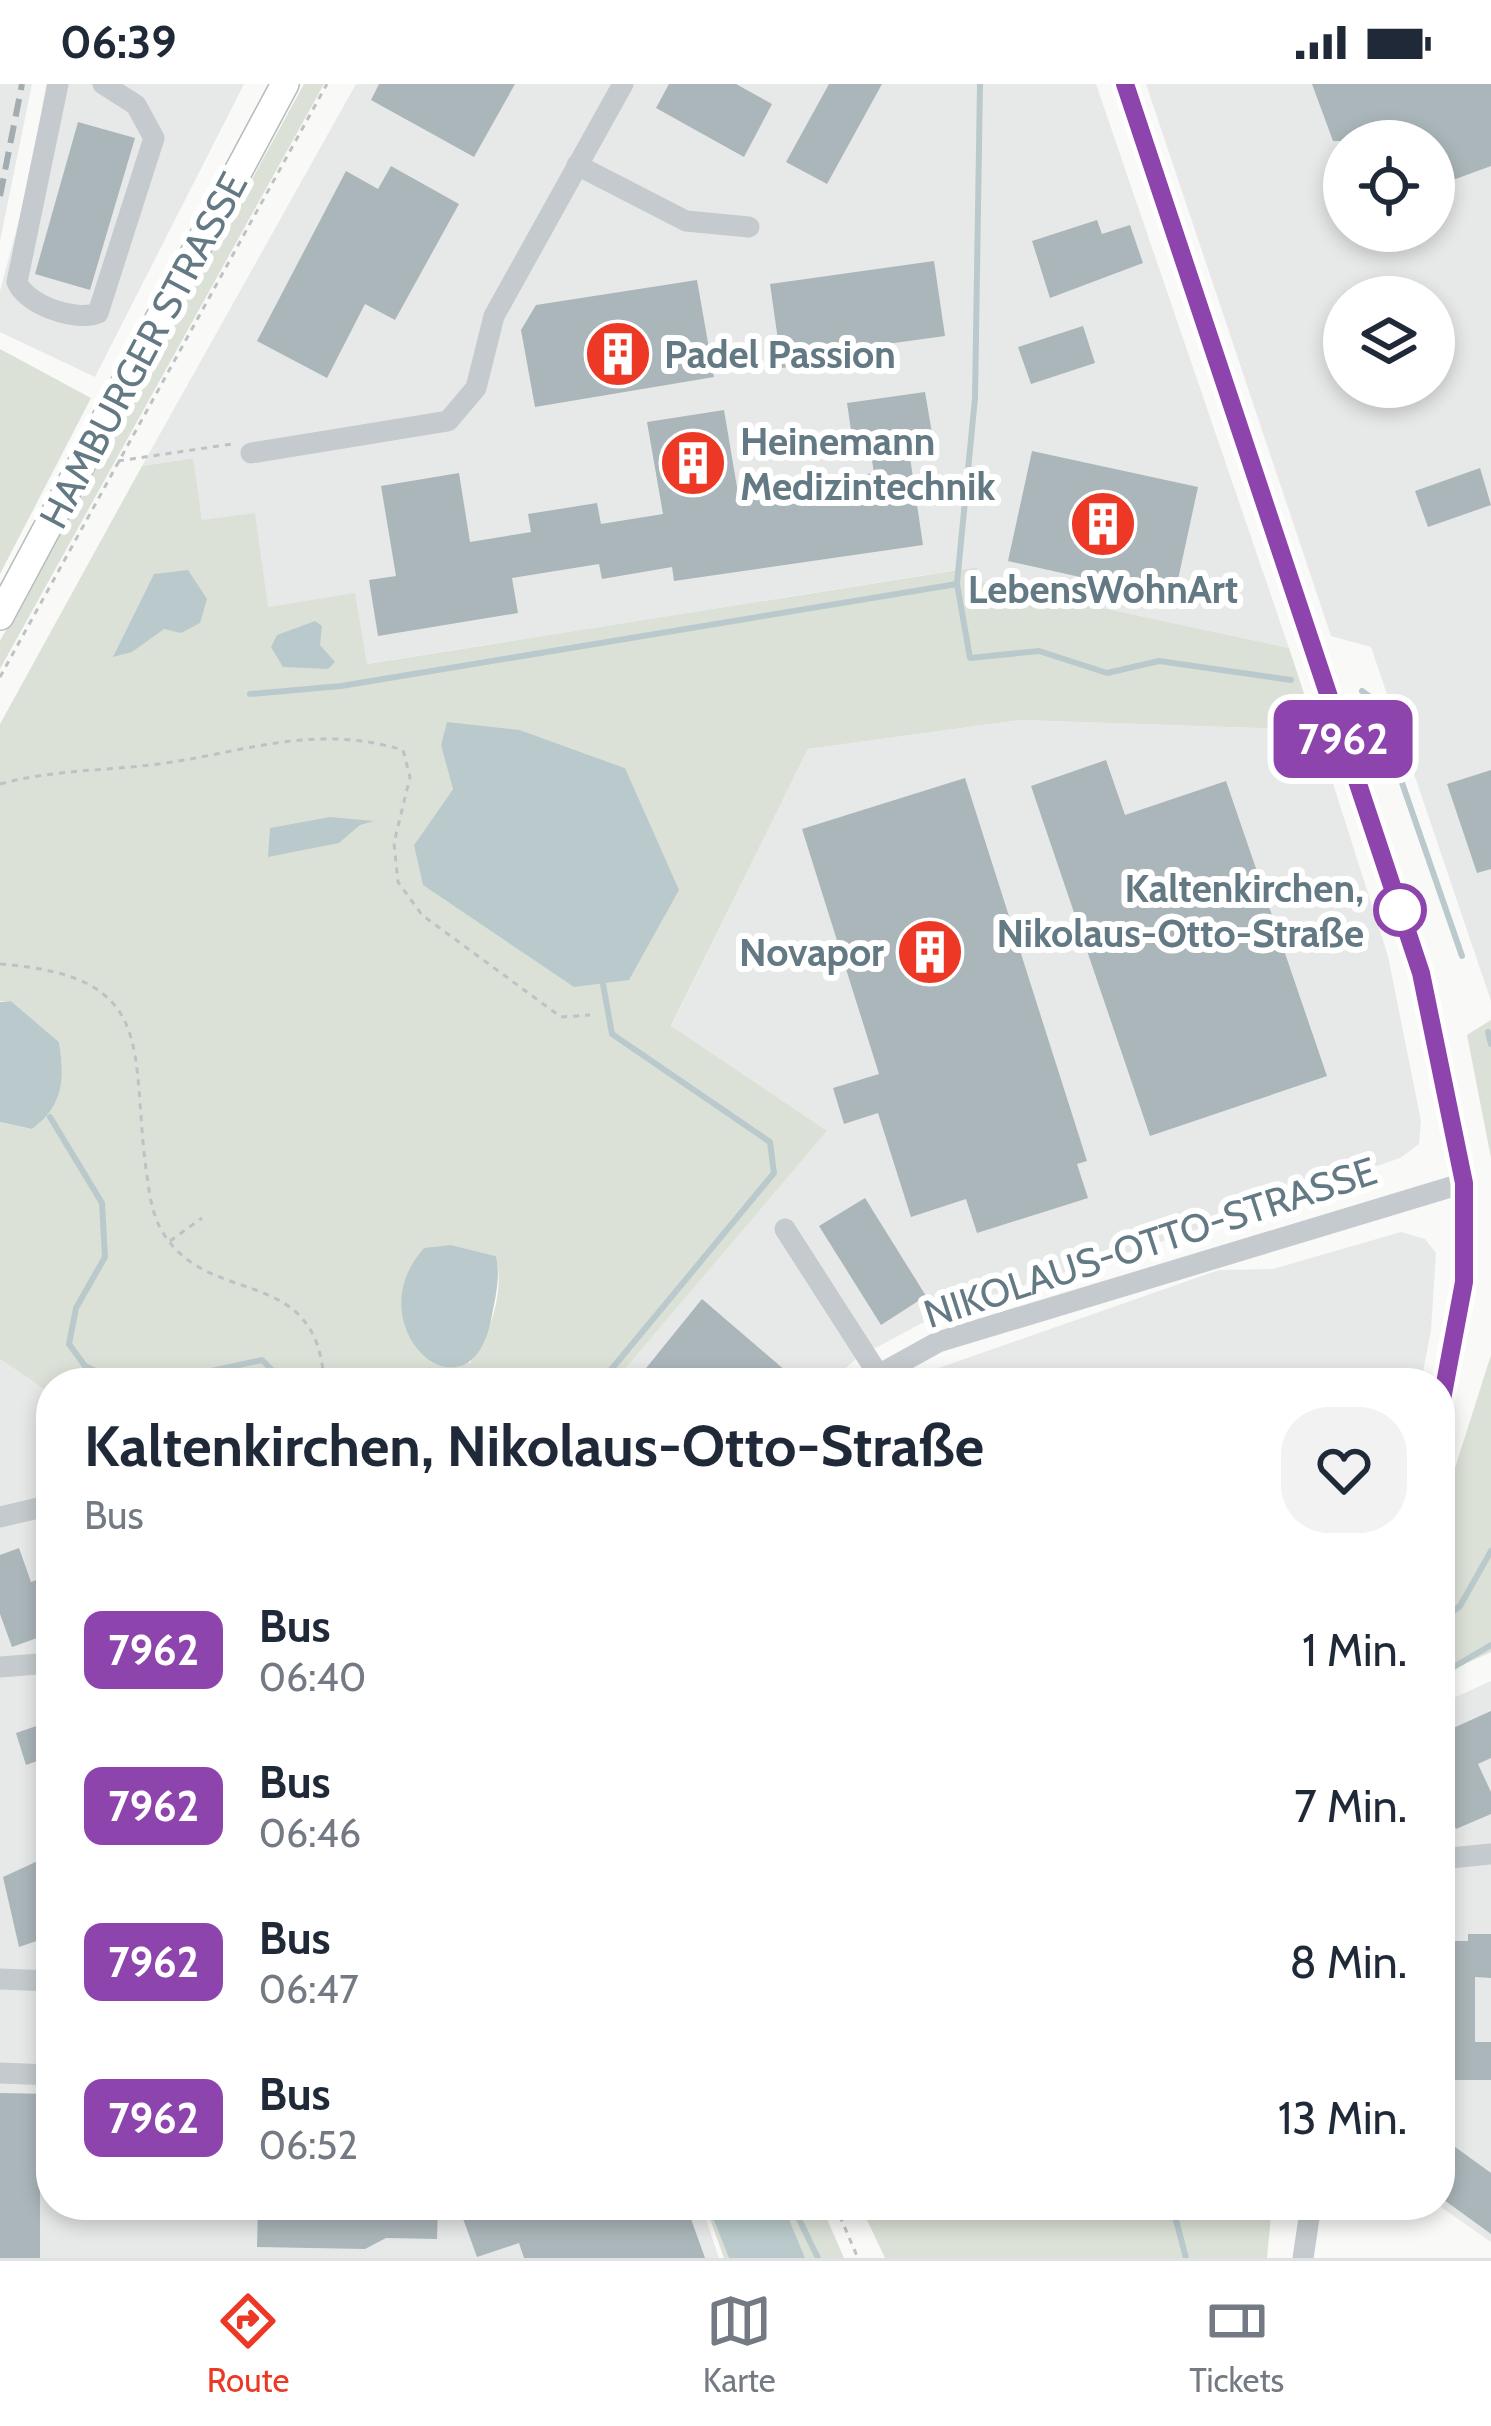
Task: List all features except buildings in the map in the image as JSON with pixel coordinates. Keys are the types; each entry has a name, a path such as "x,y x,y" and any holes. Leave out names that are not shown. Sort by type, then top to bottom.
{"main road":[{"name":"HAMBURGER STRASSE","path":"0,616 286,84"}],"street":[{"path":"58,84 17,282 32,301 86,317 98,313 154,138 136,105 103,84"},
{"path":"251,453 448,421 476,388 494,316 623,84"},
{"path":"1125,84 1421,973 1464,1183 1464,1282 1448,1368"},
{"path":"577,165 686,220 749,227"},
{"name":"NIKOLAUS-OTTO-STRASSE","path":"891,1368 938,1342 1464,1183"},
{"path":"785,1229 865,1368"},
{"path":"0,1517 36,1509"},
{"path":"0,1667 36,1664"},
{"path":"1455,1858 1491,1854"},
{"path":"0,1979 36,1980"},
{"path":"0,2072 36,2074"},
{"path":"1303,2258 1309,2220"}],"path":[{"path":"0,677 327,84"},
{"path":"118,461 246,442 251,453"},
{"path":"0,784 60,772 164,764 321,735 362,737 403,750 410,777 394,843 398,881 422,915 561,1017 590,1015"},
{"path":"0,964 73,977 109,998 131,1024 149,1190 169,1242 196,1266 299,1310 315,1332 321,1368"},
{"path":"169,1242 202,1218"},
{"path":"842,2220 858,2258"}],"shaded area":[{"path":"0,84 32,84 0,241"},
{"path":"46,84 244,84 95,377 0,332 0,291 31,175"},
{"path":"304,84 324,84 0,669 0,641"},
{"path":"356,84 1096,84 1289,648 976,581 976,567 366,664 268,607 202,520 192,458 142,466"},
{"path":"1146,84 1491,84 1491,1001 1371,647 1331,636"},
{"path":"0,349 91,398 0,574"},
{"path":"193,458 202,520 255,513 268,607 355,593 367,664 977,567 977,581 1289,648 1316,730 1019,720 808,749 671,1026 827,1131 626,1368 36,1368 36,1384 0,1359 0,1122 32,1129 43,1120 56,1101 62,1068 59,1042 11,1001 0,1001 0,724 142,466","holes":["520,730 625,768 414,845 453,789","451,1245 496,1256 499,1284 494,1313 469,1364"]},
{"path":"188,570 207,599 200,623 181,633 164,629 132,652 113,657 154,574"},
{"path":"315,621 322,626 320,645 335,662 328,669 283,667 271,647 277,635"},
{"path":"1019,720 1316,730 1388,956 1421,1121 1419,1144 1400,1158 1152,1245 948,1309 846,1368 626,1368 826,1132 671,1027 808,749"},
{"path":"447,722 520,730 625,768 679,890 629,980 574,987 423,885 414,845 453,789 441,745"},
{"path":"330,817 374,821 360,825 339,843 268,857 270,828"},
{"path":"11,1001 59,1042 60,1090 51,1111 32,1129 0,1122 0,1002"},
{"path":"1491,1020 1491,1158 1467,1035"},
{"path":"1401,1232 1425,1239 1436,1253 1424,1368 939,1368 1219,1270 1273,1269"},
{"path":"451,1245 496,1256 498,1280 479,1351 461,1366 441,1366 423,1354 408,1334 401,1308 406,1278 424,1248"},
{"path":"1491,1355 1491,1652 1455,1668 1455,1468"},
{"path":"0,1359 36,1384 36,2220 706,2220 719,2258 0,2258"},
{"path":"1491,1681 1491,2242 1455,2217 1455,1697"},
{"path":"710,2220 828,2220 844,2258 724,2258"},
{"path":"714,2220 789,2220 805,2258 729,2258"},
{"path":"867,2220 1271,2220 1267,2258 885,2258"}],"waterway":[{"path":"957,583 975,398 980,84"},
{"path":"250,694 341,686 957,584 970,658 1039,651 1107,673 1159,661 1291,680"},
{"path":"1362,691 1373,699 1462,956"},
{"path":"603,984 612,1034 770,1142 774,1173 612,1368"},
{"path":"1488,1032 1491,1044"},
{"path":"50,1117 102,1203 105,1257 76,1308 69,1344 89,1368"},
{"path":"225,1368 262,1360 270,1368"},
{"path":"1455,1610 1491,1551"},
{"path":"1455,1666 1491,1645"},
{"path":"799,2220 818,2258"},
{"path":"1176,2220 1186,2258"}],"railway":[{"path":"0,196 22,84"}],"bus line":[{"name":"7962","path":"1125,84 1421,973 1464,1183 1464,1282 1449,1368"}],"place":[{"name":"Padel Passion","path":"618,354"},
{"name":"Heinemann Medizintechnik","path":"693,463"},
{"name":"LebensWohnArt","path":"1103,524"},
{"name":"Kaltenkirchen, Nikolaus-Otto-Straße","path":"1400,910"},
{"name":"Novapor","path":"930,952"}]}
